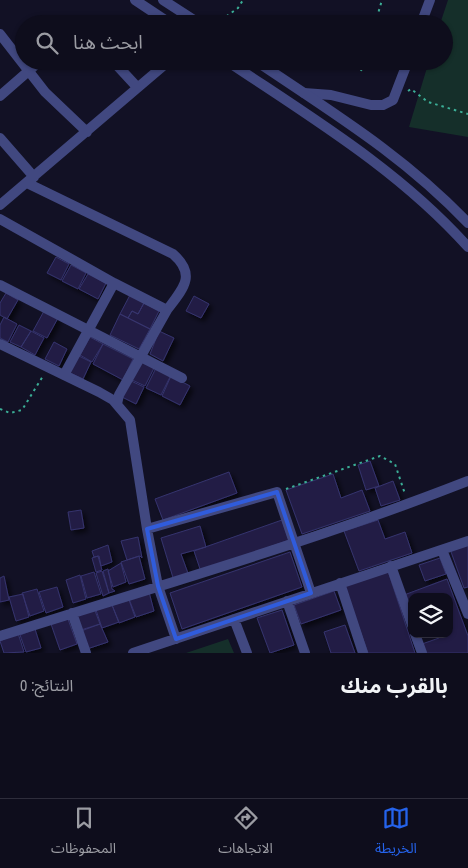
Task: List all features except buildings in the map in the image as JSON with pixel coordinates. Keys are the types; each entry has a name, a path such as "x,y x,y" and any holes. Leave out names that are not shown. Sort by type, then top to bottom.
{"street":[{"path":"135,0 158,15"},
{"path":"164,0 186,15"},
{"path":"424,15 430,0"},
{"path":"0,34 15,54"},
{"path":"121,70 137,87"},
{"path":"0,205 158,70"},
{"path":"240,70 383,166 423,200 468,247"},
{"path":"270,70 392,153 432,187 468,223"},
{"path":"304,93 337,96 372,105 383,105 392,100 404,70"},
{"path":"0,96 28,72 51,99 86,132"},
{"path":"0,138 30,180 173,254 182,262 186,277 184,289 168,310 127,381 117,404"},
{"path":"0,219 168,310"},
{"path":"64,375 114,282"},
{"path":"0,285 182,378"},
{"path":"0,344 99,392 117,404 130,420 158,586 176,639"},
{"path":"0,636 295,543 408,504 468,480"},
{"path":"147,529 277,492 311,593"},
{"path":"132,653 468,541"},
{"path":"442,550 468,614"},
{"path":"391,566 408,614"},
{"path":"340,583 363,653"},
{"path":"287,601 305,653"},
{"path":"72,613 86,653"},
{"path":"234,619 247,653"},
{"path":"416,638 422,653"}],"path":[{"path":"228,15 238,8 243,0"},
{"path":"378,15 382,0"},
{"path":"392,100 411,89 428,102 468,114"},
{"path":"0,410 10,413 22,410 49,368"},
{"path":"277,492 380,456 395,464 408,504"}],"highlighted area":[{"path":"277,492 311,593 176,639 158,586 147,529"}],"green space":[{"path":"448,0 468,0 468,137 409,127 426,70 453,70 453,15 443,15"},
{"path":"228,639 234,653 186,653"}]}
